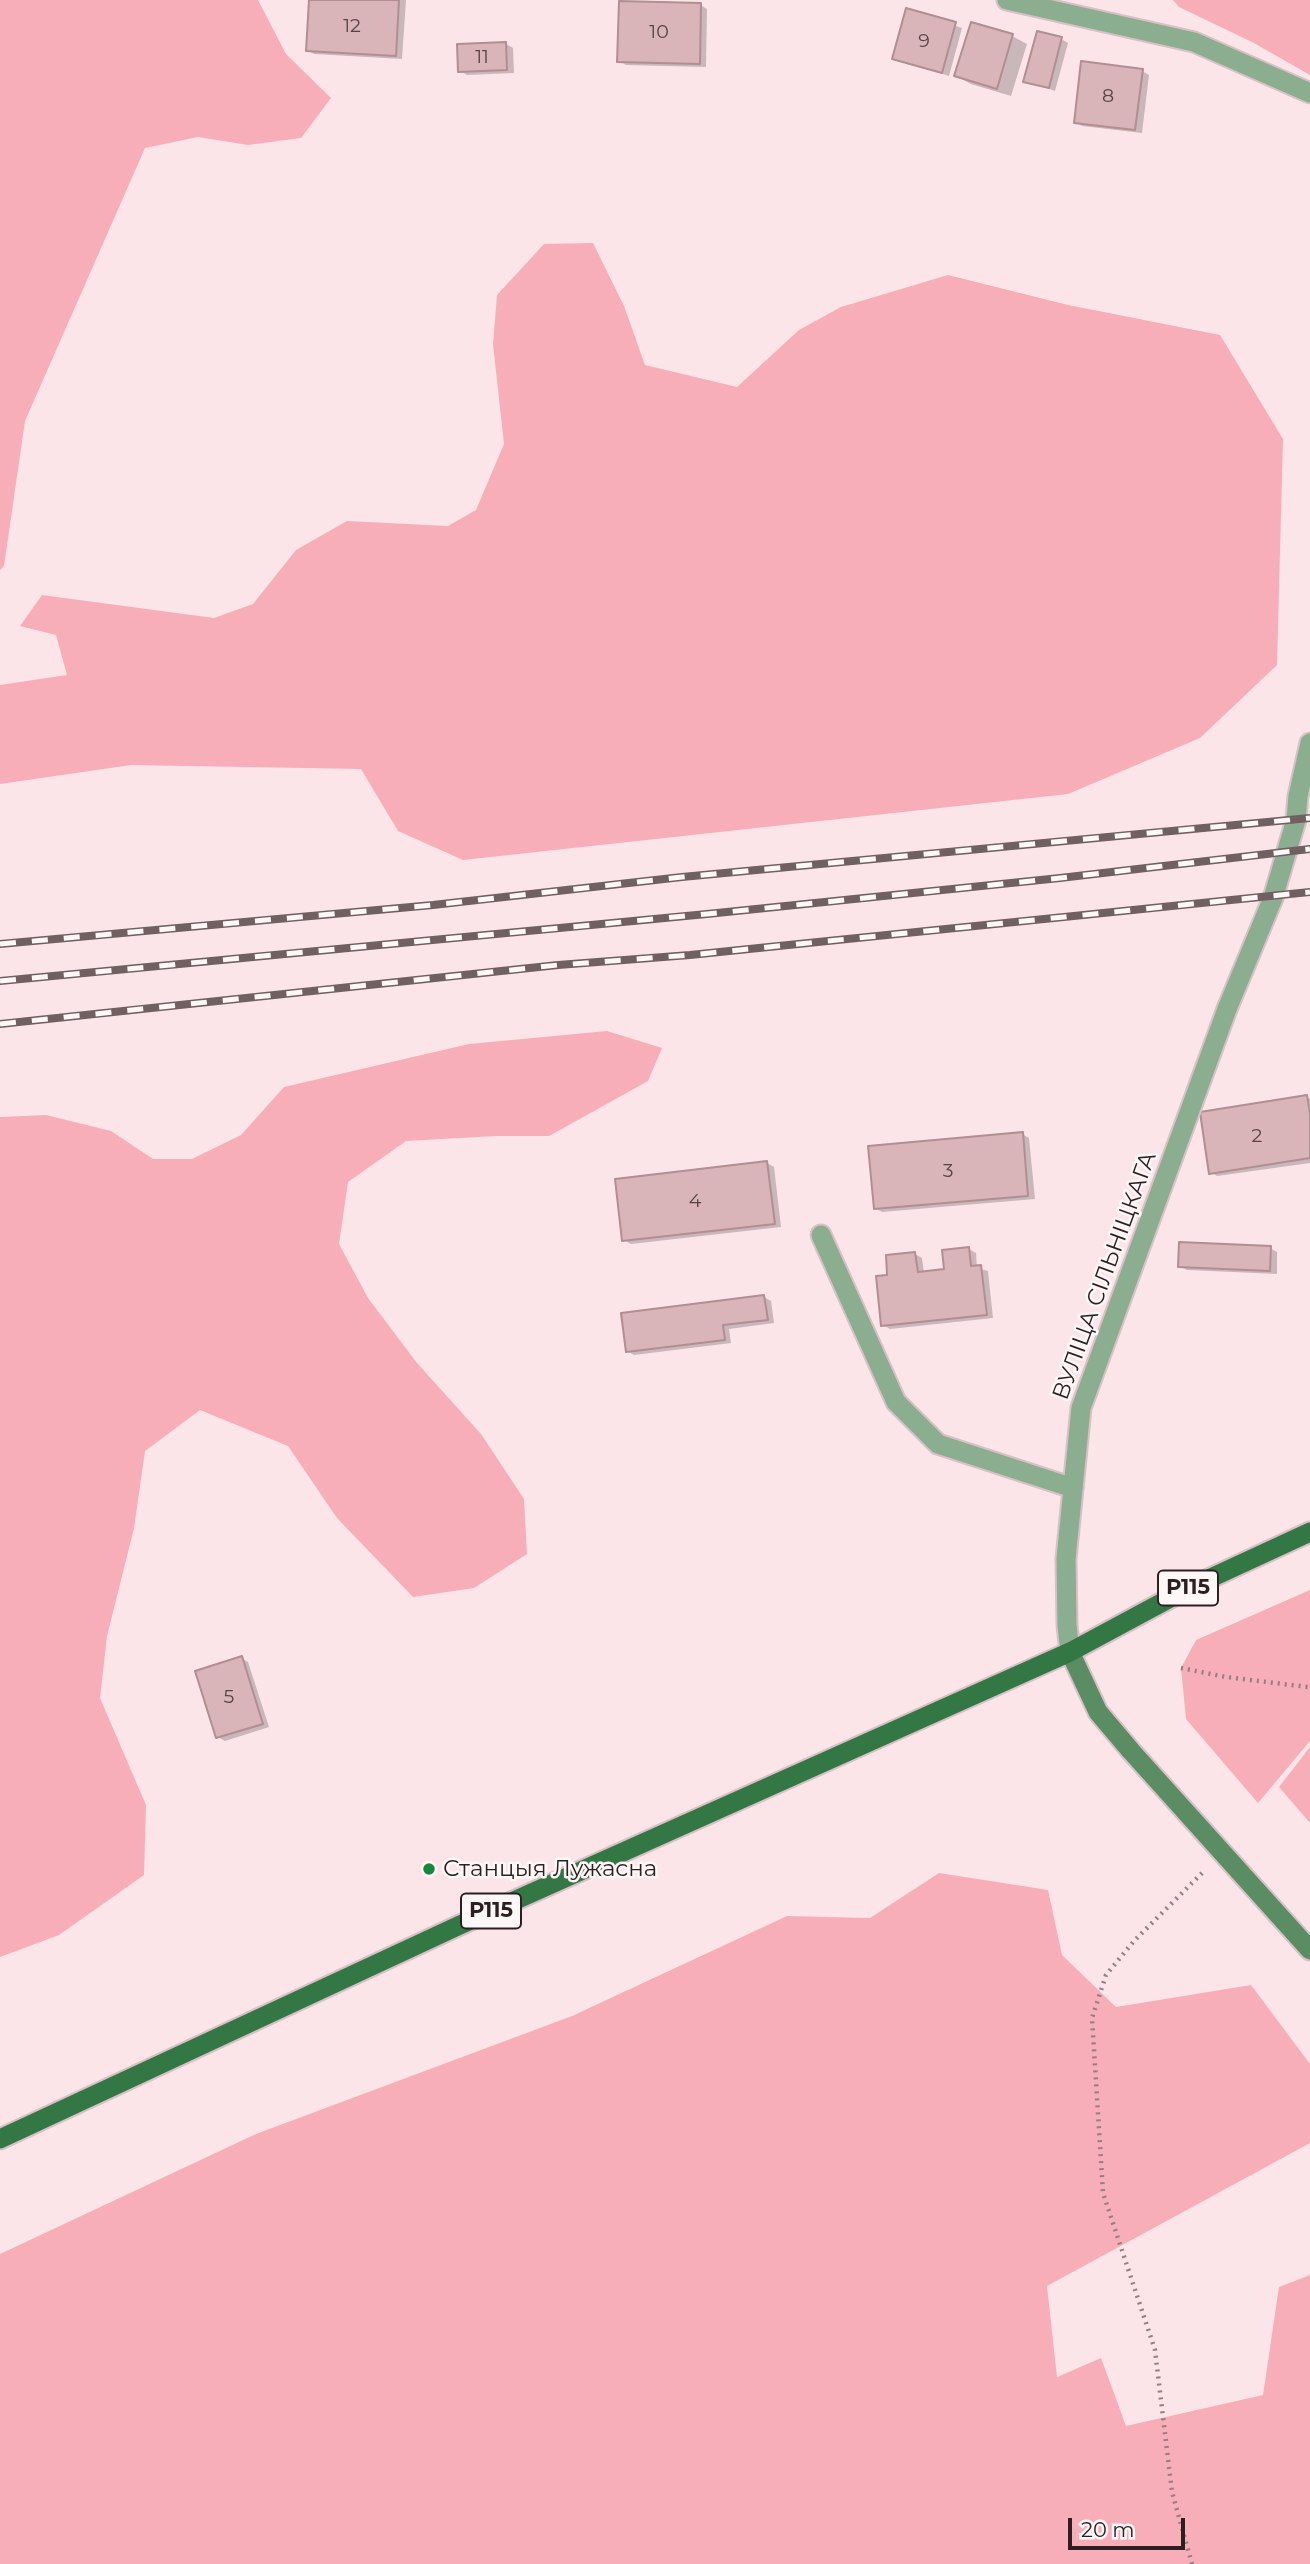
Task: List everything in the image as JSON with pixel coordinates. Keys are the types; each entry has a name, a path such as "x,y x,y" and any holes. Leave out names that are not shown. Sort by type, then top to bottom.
{"main road":[{"name":"Р115","path":"0,2138 460,1925 1070,1652 1189,1588 1310,1532"},
{"path":"1070,1652 1098,1712 1310,1950"}],"street":[{"path":"1007,0 1194,42 1310,93"},
{"name":"ВУЛІЦА СІЛЬНІЦКАГА","path":"1070,1652 1066,1559 1081,1408 1227,1009 1273,898 1296,820 1298,796 1310,743"},
{"path":"821,1235 896,1402 929,1436 938,1444 1073,1488"}],"path":[{"path":"1181,1668 1226,1678 1308,1687"},
{"path":"1192,2564 1172,2492 1155,2350 1103,2193 1092,2018 1106,1975 1134,1941 1222,1853"}],"shaded area":[{"path":"0,0 258,0 286,54 331,98 301,138 248,145 198,137 145,148 25,421 4,566 0,570"},
{"path":"1173,0 1310,0 1310,75 1254,43 1179,7"},
{"path":"593,243 624,306 645,365 737,387 799,330 841,307 948,275 1068,305 1220,335 1283,439 1277,665 1200,738 1068,794 463,860 398,831 361,769 131,765 0,784 0,685 67,675 56,635 20,626 42,595 214,618 253,604 296,550 347,521 448,526 476,510 504,444 493,344 497,295 544,244"},
{"path":"607,1031 662,1048 648,1081 549,1136 406,1141 348,1182 339,1244 368,1298 417,1363 481,1434 524,1499 527,1554 474,1588 413,1597 337,1518 288,1446 200,1410 145,1451 134,1528 107,1636 100,1698 146,1805 144,1875 59,1935 0,1957 0,1117 46,1115 111,1131 153,1159 192,1159 241,1135 284,1087 469,1044"},
{"path":"1310,1590 1310,1741 1258,1803 1186,1719 1181,1668 1196,1640"},
{"path":"1310,1747 1310,1823 1279,1787"},
{"path":"939,1873 1048,1890 1062,1955 1116,2007 1251,1985 1310,2064 1310,2143 1047,2286 1057,2377 1101,2358 1126,2426 1263,2395 1279,2287 1310,2275 1310,2564 0,2564 0,2254 256,2134 572,2016 787,1916 870,1918"}],"building":[{"path":"309,0 399,0 396,56 306,51"},
{"path":"619,1 701,3 700,64 617,62"},
{"path":"906,8 956,22 942,73 892,59"},
{"path":"971,22 1013,34 997,89 954,76"},
{"path":"1037,31 1062,37 1049,88 1023,82"},
{"path":"506,42 507,70 458,72 457,44"},
{"path":"1081,61 1143,69 1135,130 1074,123"},
{"path":"1307,1095 1310,1158 1209,1174 1200,1112"},
{"path":"1023,1132 1028,1196 874,1209 868,1146"},
{"path":"767,1161 775,1224 622,1241 615,1179"},
{"path":"1179,1242 1271,1246 1270,1271 1178,1267"},
{"path":"969,1247 971,1266 981,1265 987,1315 881,1326 876,1276 887,1275 886,1255 915,1252 918,1272 944,1269 942,1250"},
{"path":"764,1295 768,1320 723,1325 725,1340 626,1352 621,1313"},
{"path":"242,1656 263,1724 216,1738 195,1671"}],"railway":[{"path":"0,944 433,905 682,877 1310,818"},
{"path":"0,981 707,914 1310,849"},
{"path":"0,1024 558,965 690,955 1310,892"}],"place":[{"name":"Станцыя Лужасна","path":"429,1869"}]}
